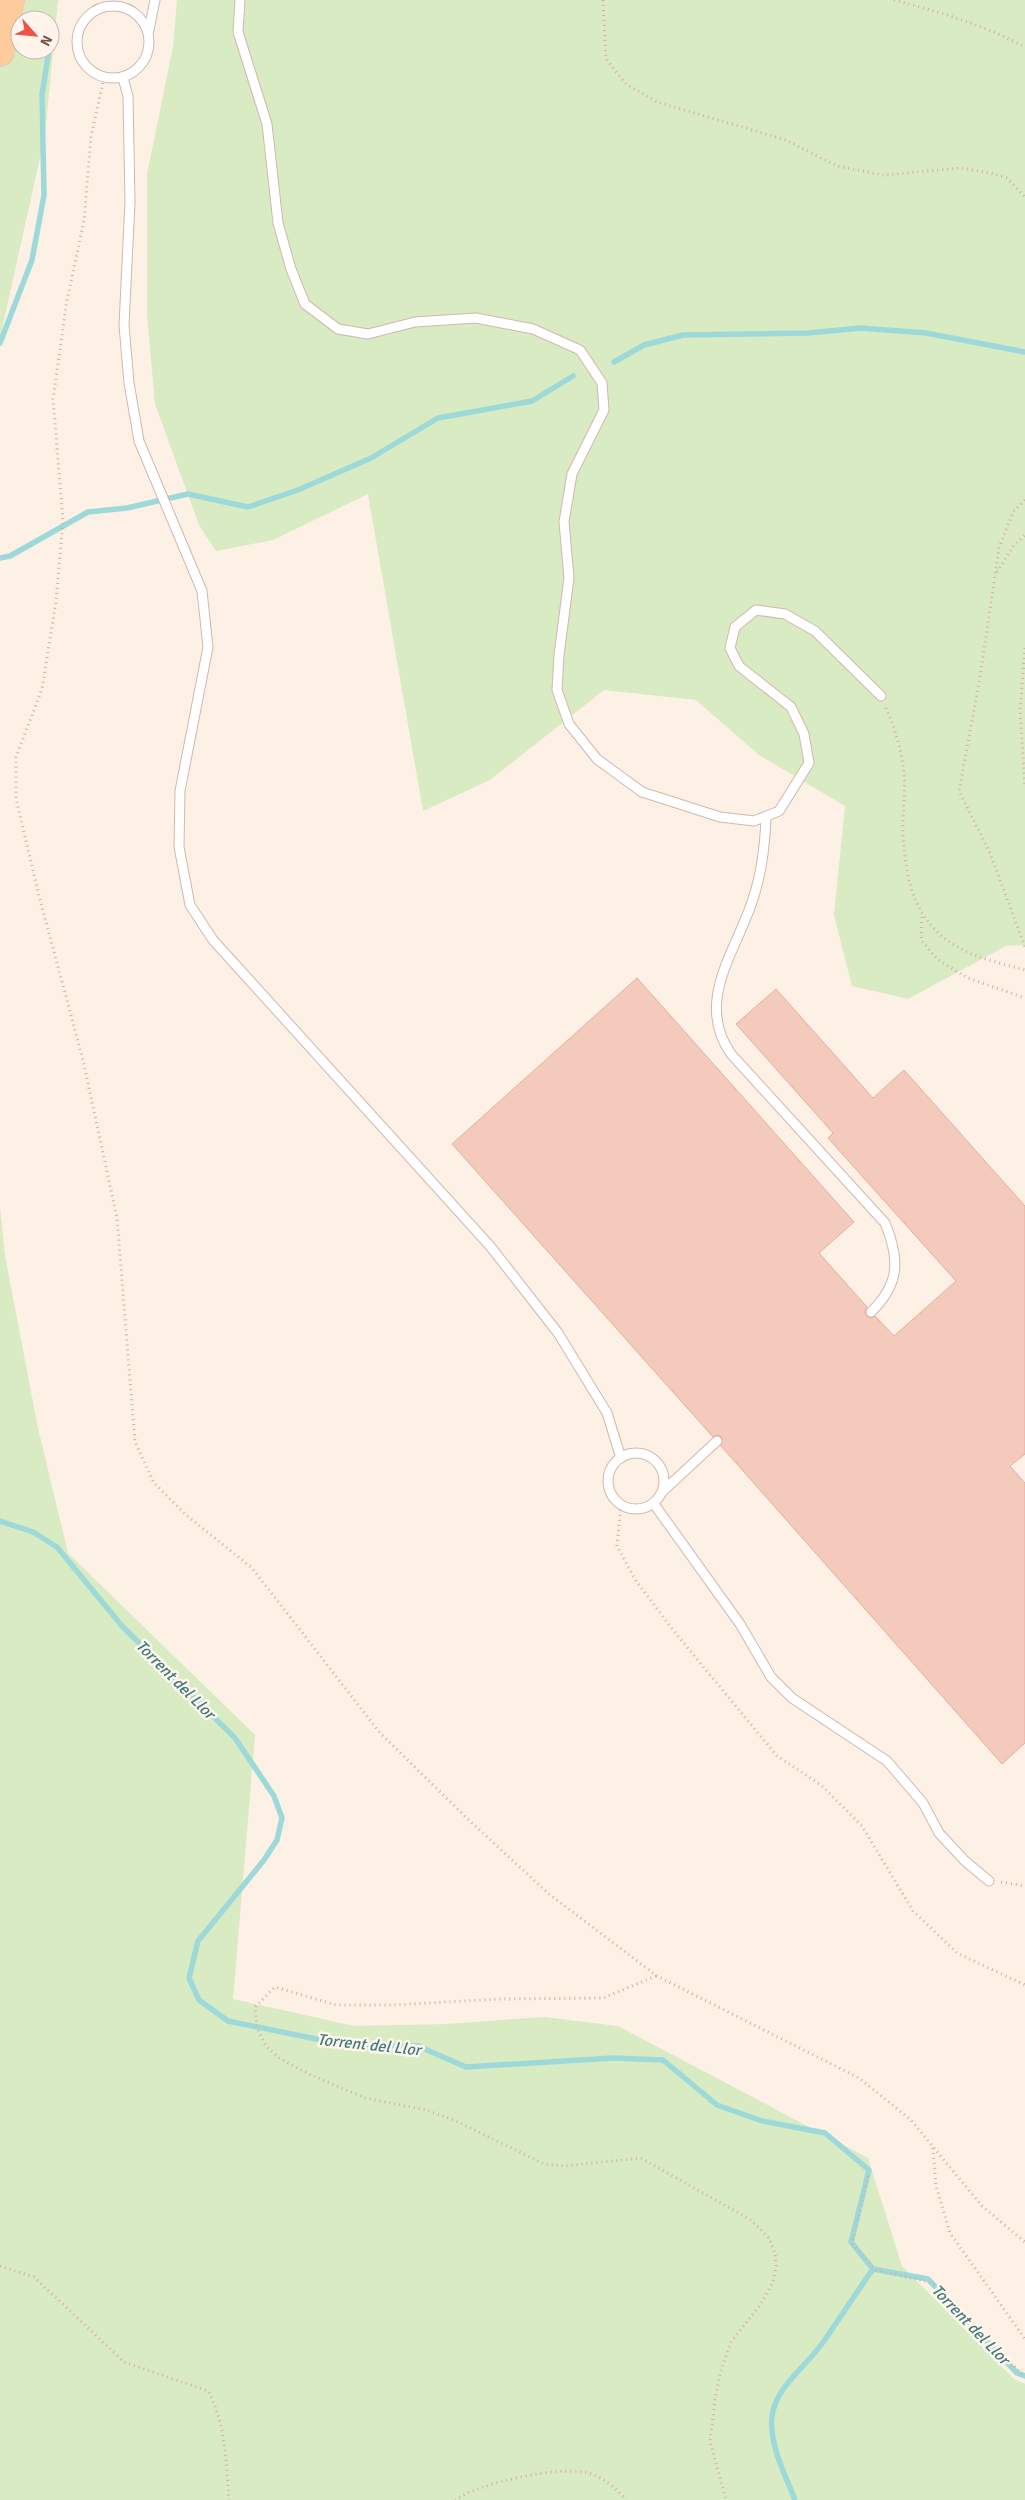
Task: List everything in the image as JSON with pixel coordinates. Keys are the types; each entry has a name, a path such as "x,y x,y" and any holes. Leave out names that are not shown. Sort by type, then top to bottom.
{"main road":[{"path":"0,52 10,0"}],"lane":[{"path":"149,30 137,13 110,3 97,9 82,23 77,39 78,54 88,69 104,78 123,78 139,69 149,52 149,30 156,0"},
{"path":"240,0 238,32 267,124 278,223 291,269 305,304 338,329 368,334 415,322 476,318 533,329 580,350 602,383 604,410 572,474 564,522 569,578 558,655 557,690 568,724 597,758 642,792 720,817 754,822 779,812 809,763 804,734 791,707 739,666 730,648 735,627 756,610 785,614 815,631 881,696"},
{"path":"123,78 128,96 130,202 124,325 129,383 139,441 202,591 208,647 180,791 179,848 190,905 213,940 490,1246 558,1333 607,1413 621,1458"},
{"path":"766,817 764,855 760,877 719,984 716,999 718,1021 726,1047 731,1054 885,1223 895,1252 895,1273 886,1296 871,1312"},
{"path":"662,1493 664,1475 655,1460 638,1453 621,1458 610,1472 608,1482 614,1499 621,1505 638,1509 654,1504 662,1493 717,1441"},
{"path":"654,1504 740,1624 771,1677 792,1698 887,1761 923,1803 939,1833 965,1862 989,1880"}],"path":[{"path":"603,0 606,58 626,84 657,102 786,140 837,166 883,175 961,168 990,172 1007,178 1025,197"},
{"path":"894,0 936,11 1025,46"},
{"path":"104,78 91,136 84,221 67,300 53,399 63,521 56,601 42,689 16,757 16,798 38,892 83,1060 117,1218 135,1442 154,1484 186,1515 252,1568 380,1734 548,1894 656,1976 859,2078 910,2119 982,2206 1025,2242"},
{"path":"1025,500 1013,512 999,548 980,677 959,791 990,853 1025,947"},
{"path":"994,577 1014,545 1025,535"},
{"path":"1025,648 1020,711 1025,787"},
{"path":"881,696 894,727 904,774 903,835 911,890 922,917 921,940 938,960 968,978 1025,998"},
{"path":"922,917 956,946 994,961 1025,970"},
{"path":"621,1505 617,1546 636,1581 673,1630 777,1756 821,1785 862,1826 913,1911 957,1953 1025,1985"},
{"path":"989,1880 1025,1886"},
{"path":"656,1976 603,1998 501,1999 336,2005 275,1987 255,2007 257,2028 266,2046 279,2058 303,2071 365,2098 426,2110 454,2120 544,2164 564,2166 641,2158 752,2220 768,2238 775,2253 776,2266 774,2282 760,2305 731,2342 720,2374 710,2441 726,2500"},
{"path":"933,2148 936,2186 950,2233 1025,2339"},
{"path":"868,2176 852,2244 876,2270 932,2283 1025,2377"},
{"path":"0,2266 34,2276 124,2362 208,2391 217,2407 222,2433 228,2500"},
{"path":"454,2500 483,2486 524,2476 558,2472 588,2473 614,2486 626,2500"}],"green space":[{"path":"0,0 58,0 57,10 10,10 10,60 52,60 45,135 0,338"},
{"path":"177,0 1025,0 1025,945 1006,946 908,999 852,986 834,915 845,806 759,755 696,700 604,690 490,780 423,811 368,494 273,540 216,551 199,525 155,404 147,315 147,174 173,47"},
{"path":"0,1207 5,1256 38,1428 68,1553 255,1735 233,1999 354,2026 446,2024 544,2017 618,2026 868,2158 902,2266 1014,2379 1025,2384 1025,2500 0,2500"}],"building":[{"path":"637,978 854,1222 819,1253 867,1307 865,1311 866,1316 870,1318 875,1316 894,1336 956,1281 828,1138 833,1133 736,1024 776,989 873,1098 904,1070 1025,1206 1025,1454 1010,1466 1025,1483 1025,1743 1002,1764 721,1446 722,1437 718,1435 713,1437 452,1144"}],"waterway":[{"path":"0,343 32,260 44,195 42,95 47,60"},
{"path":"614,362 644,345 683,335 808,333 861,328 926,333 1025,352"},
{"path":"0,558 10,556 88,512 127,508 188,494 248,507 298,490 371,458 438,418 532,401 573,376"},
{"name":"Torrent del Llor","path":"0,1521 33,1532 57,1547 122,1626 235,1738 274,1796 282,1818 277,1840 264,1860 198,1941 189,1978 199,2000 228,2021 341,2044 418,2046 466,2067 613,2058 663,2060 717,2105 762,2121 825,2133 869,2170 851,2242 873,2269 928,2279 1017,2373 1025,2376"},
{"path":"795,2500 775,2448 772,2427 772,2416 775,2406 785,2387 821,2345 873,2269"}]}
